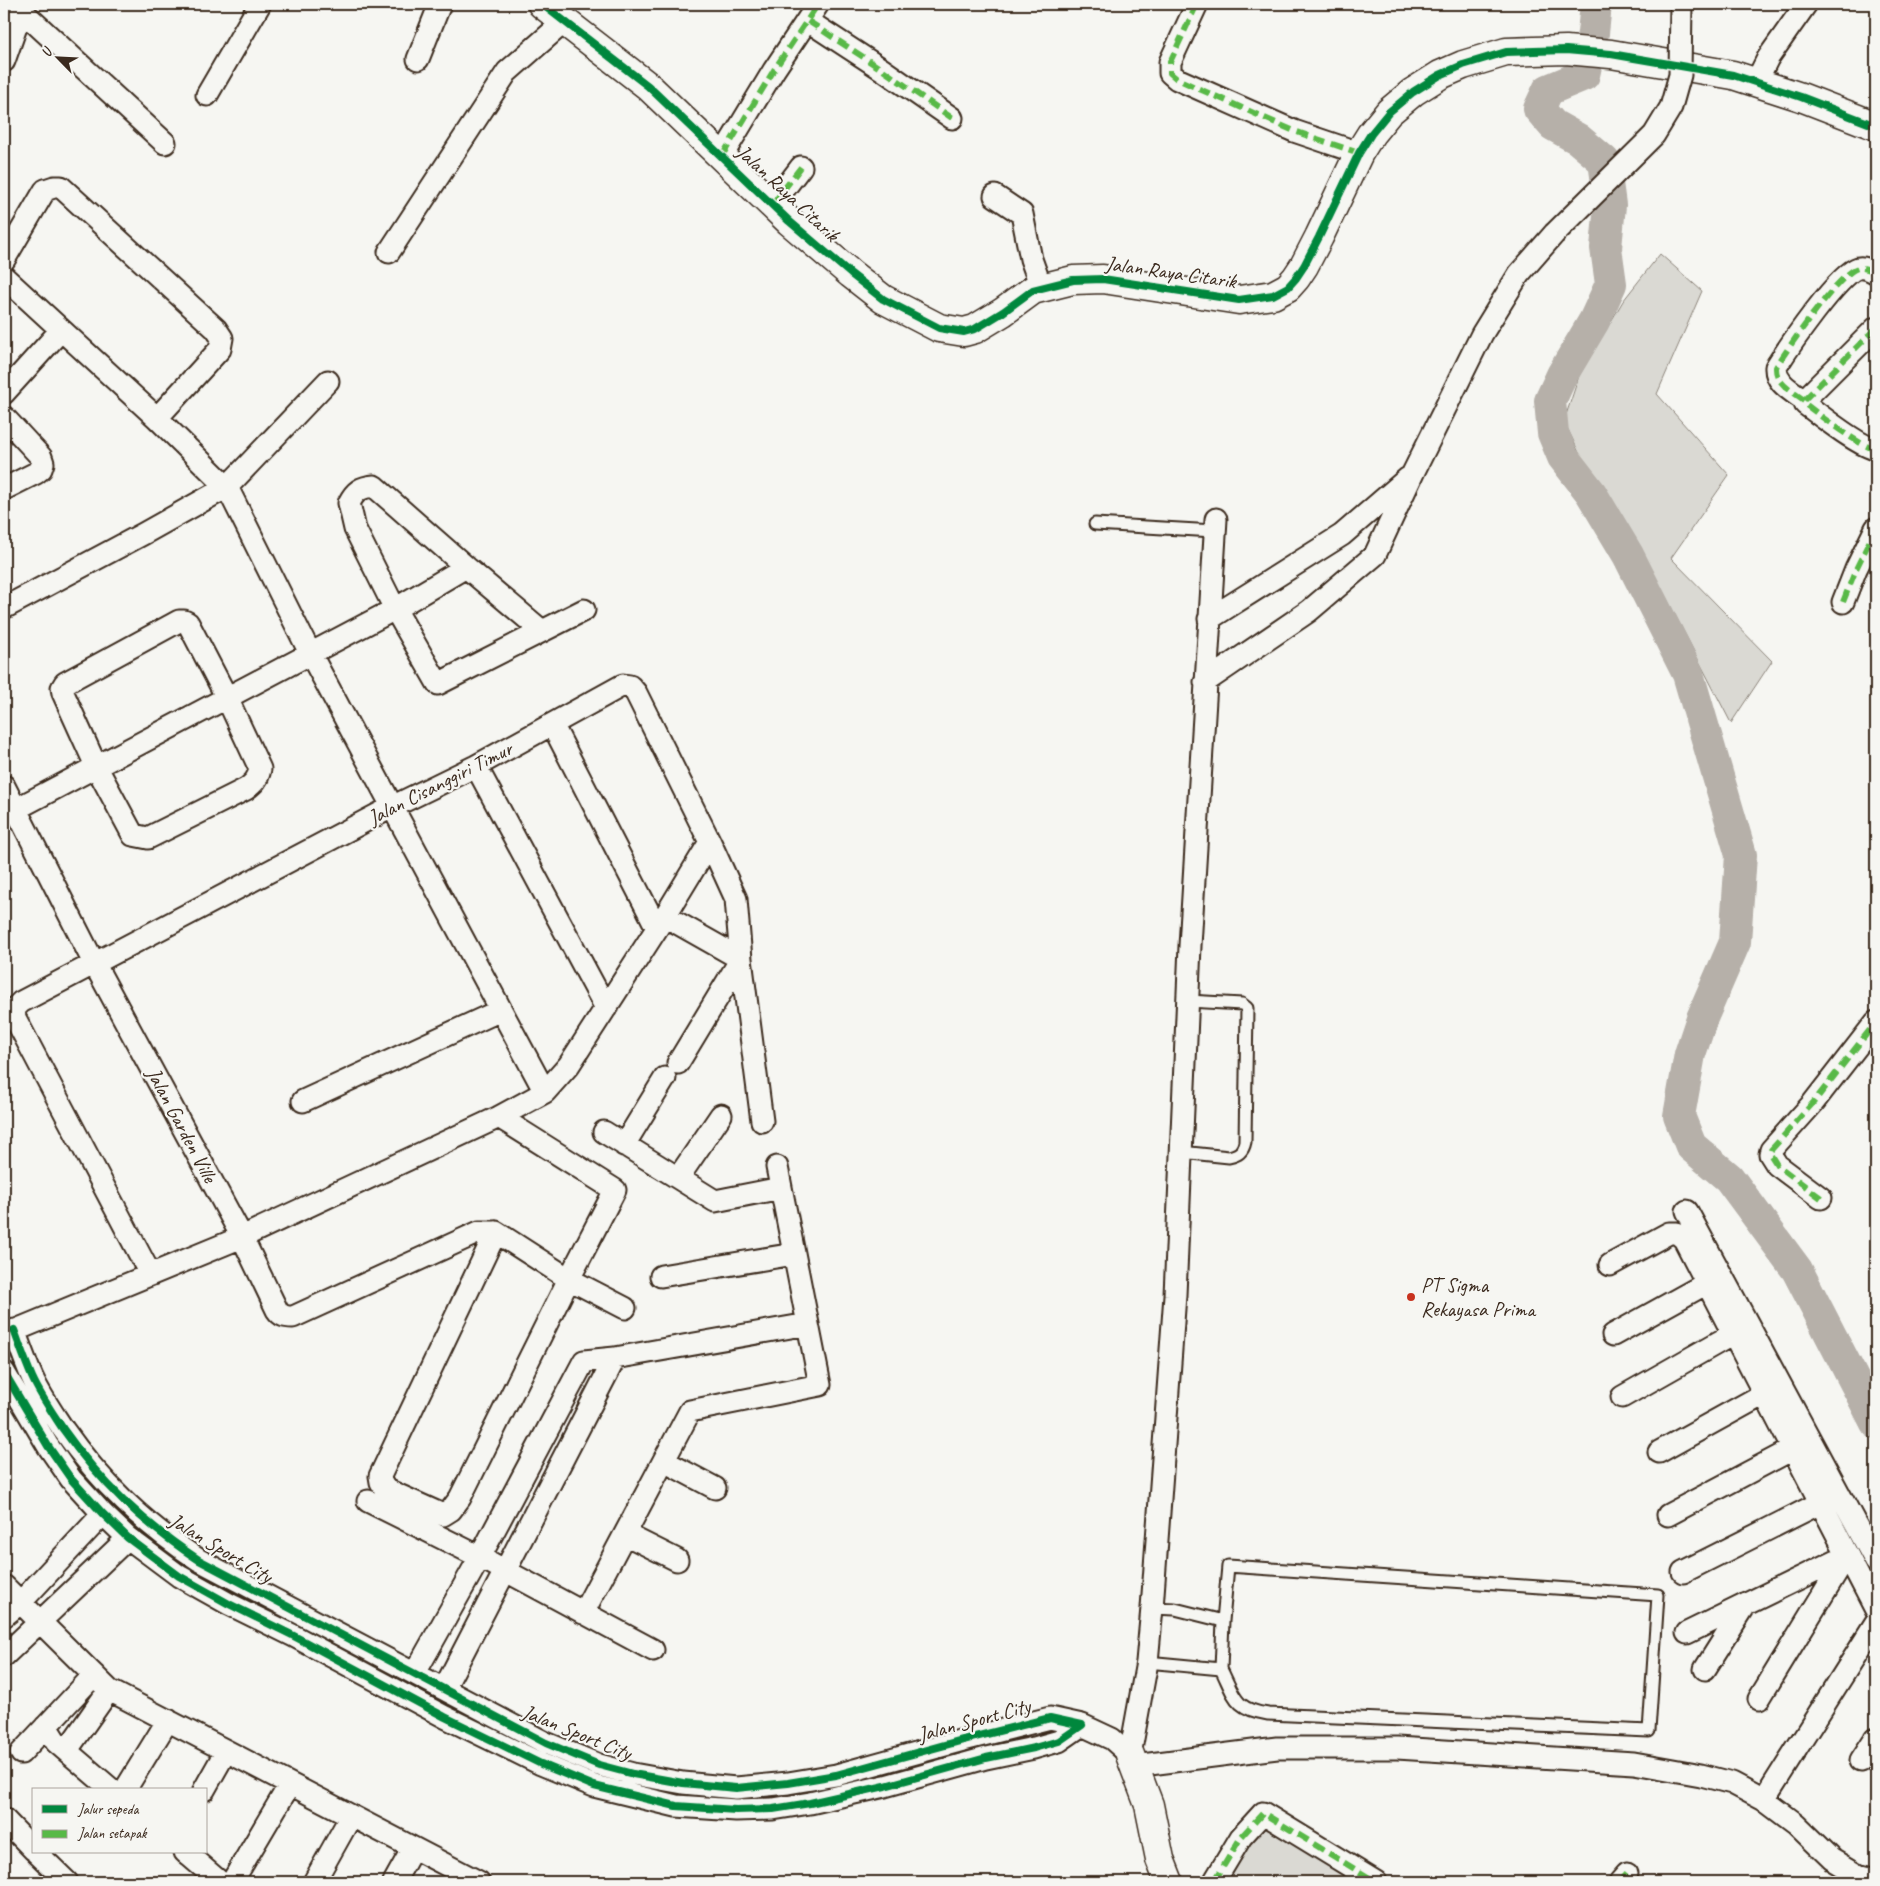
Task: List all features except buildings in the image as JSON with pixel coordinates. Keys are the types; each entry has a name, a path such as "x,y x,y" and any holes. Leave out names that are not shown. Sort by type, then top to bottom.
{"street":[{"path":"207,95 260,4"},
{"path":"418,59 440,4"},
{"name":"Jalan Raya Citarik","path":"542,4 648,86 796,227 883,298 939,328 964,332 975,330 1033,290 1073,280 1103,280 1239,300 1273,295 1288,287 1304,266 1371,134 1389,112 1413,92 1440,75 1463,64 1506,52 1566,50 1611,54 1733,75 1756,82"},
{"path":"1197,4 1170,62 1170,73 1177,78 1294,131 1360,153"},
{"path":"1205,682 1309,611 1375,555 1413,473 1482,334 1519,274 1554,234 1654,135 1670,107 1680,75 1681,4"},
{"path":"1806,4 1768,58 1756,82 1801,96 1876,126"},
{"path":"4,61 23,7 165,143"},
{"path":"722,156 774,70 813,12 883,70 952,118"},
{"path":"389,252 507,72 564,21"},
{"path":"772,205 801,167"},
{"path":"4,260 46,190 54,186 61,188 216,328 222,338 220,349 157,418"},
{"path":"995,196 1022,214 1031,258 1041,287"},
{"path":"1876,273 1864,268 1857,268 1848,274 1825,298 1776,366 1775,374 1781,384 1804,400 1805,404 1809,407 1847,434 1876,449"},
{"path":"4,277 157,418 227,487 310,653 545,1092"},
{"path":"1804,400 1876,328"},
{"path":"4,393 60,330"},
{"path":"4,608 227,487 328,381"},
{"path":"4,417 40,457 43,463 36,473 4,489"},
{"path":"1209,618 1342,535 1413,473"},
{"path":"542,632 374,486 356,491 349,503 355,529 395,609 438,684 542,632 584,610"},
{"path":"1132,1760 1147,1662 1152,1608 1174,1305 1188,1001 1215,525"},
{"path":"1844,602 1856,569 1876,528"},
{"path":"16,809 97,768 395,609 466,567"},
{"path":"184,621 188,623 227,698 260,769 254,783 246,789 148,838 138,838 133,835 97,768 62,693 65,683 184,621"},
{"name":"Jalan Cisanggiri Timur","path":"150,1274 15,1018 14,1009 20,1002 392,807 476,766 623,685 630,686 636,693 710,842"},
{"path":"552,724 661,922 741,959"},
{"path":"476,766 606,1008"},
{"name":"Jalan Garden Ville","path":"4,786 94,963 242,1237 280,1315 293,1317 479,1232 496,1232"},
{"path":"9,1332 242,1237 499,1117 545,1092 569,1065 710,842"},
{"path":"710,842 736,899 741,959 762,1121"},
{"path":"624,1145 741,959"},
{"path":"303,1100 501,1010"},
{"path":"1821,1198 1777,1165 1770,1154 1771,1150 1813,1103 1876,1022"},
{"path":"678,1178 721,1115"},
{"path":"499,1117 615,1190 569,1279 460,1498 451,1510 443,1515 385,1489 380,1482 380,1476 496,1232 569,1279 625,1308"},
{"path":"583,1613 690,1411 820,1385 779,1177 716,1201 604,1132"},
{"path":"1687,1211 1876,1562"},
{"path":"1610,1265 1669,1233 1677,1233 1684,1239 1876,1610"},
{"path":"661,1276 794,1254"},
{"path":"1613,1335 1707,1284"},
{"path":"415,1674 480,1557 584,1361 616,1358 808,1324"},
{"name":"Jalan Sport City","path":"9,1332 50,1409 91,1465 136,1514 169,1540 199,1560 546,1743 599,1764 633,1774 683,1783 736,1788 780,1784 836,1775 954,1742 1050,1718 1082,1725"},
{"path":"1622,1397 1733,1334"},
{"path":"444,1689 616,1358"},
{"name":"Jalan Sport City","path":"4,1372 48,1446 72,1479 103,1514 128,1538 180,1576 229,1604 292,1635 445,1717 541,1764 594,1786 676,1806 736,1810 773,1809 810,1803 884,1786 986,1758 1034,1748 1059,1741 1082,1725"},
{"path":"1659,1452 1764,1394"},
{"path":"1668,1515 1792,1449"},
{"path":"664,1461 715,1488"},
{"path":"368,1501 480,1557 653,1650"},
{"path":"1683,1572 1820,1503"},
{"path":"12,1610 103,1514"},
{"path":"625,1534 677,1560"},
{"path":"4,1656 128,1538"},
{"path":"1687,1634 1847,1555"},
{"path":"1759,1699 1847,1555"},
{"path":"4,1586 12,1610 41,1622 101,1682 168,1720 473,1881"},
{"path":"1705,1669 1746,1604"},
{"path":"1764,1800 1876,1623"},
{"path":"21,1753 46,1726 101,1682"},
{"path":"67,1750 101,1682"},
{"path":"126,1788 168,1720"},
{"path":"1082,1725 1112,1739 1132,1760 1149,1805 1160,1859 1169,1882"},
{"path":"46,1726 52,1738 110,1788"},
{"path":"1861,1761 1876,1738"},
{"path":"1132,1760 1277,1748 1397,1748 1634,1763 1701,1775 1732,1783 1764,1800 1796,1824 1832,1859 1857,1874 1876,1879"},
{"path":"205,1788 226,1751"},
{"path":"594,1786 599,1764"},
{"path":"232,1882 290,1784"},
{"path":"1214,1882 1241,1837 1263,1813 1376,1882"},
{"path":"314,1882 351,1816"},
{"path":"4,1819 32,1848"},
{"path":"394,1882 413,1848"},
{"path":"38,1854 59,1880"},
{"path":"187,1854 220,1882"}],"lane":[{"path":"1095,524 1215,525"},
{"path":"1181,1152 1229,1157 1237,1155 1242,1151 1245,1142 1246,1008 1242,1004 1188,1001"},
{"path":"1228,1566 1658,1595 1649,1731 1268,1714 1245,1709 1238,1703 1221,1669 1228,1566"},
{"path":"1152,1608 1175,1609 1223,1621"},
{"path":"1147,1662 1221,1669"}],"shaded area":[{"path":"1660,254 1702,291 1657,394 1729,475 1671,558 1772,661 1731,723 1655,576 1591,478 1564,421 1579,376 1623,301"},
{"path":"1266,1802 1383,1882 1215,1882 1208,1872"}],"waterway":[{"path":"1596,4 1593,33 1584,75 1548,90 1539,109 1553,125 1578,139 1604,161 1610,205 1606,248 1611,284 1594,321 1562,375 1550,401 1553,433 1563,457 1591,493 1628,555 1688,674 1741,855 1735,942 1702,1018 1690,1054 1679,1116 1691,1146 1729,1178 1797,1270 1876,1423"}],"marked path":[{"path":"722,156 774,70 818,4"},
{"path":"1197,4 1170,62 1170,73 1177,79 1294,131 1359,153"},
{"path":"808,21 952,118"},
{"path":"772,205 801,167"},
{"path":"1804,400 1781,382 1776,373 1776,367 1814,312 1839,283 1858,268 1876,273"},
{"path":"1876,328 1804,400 1805,404 1842,431 1861,443 1876,449"},
{"path":"1843,602 1856,569 1876,528"},
{"path":"1821,1198 1777,1165 1770,1154 1771,1150 1813,1103 1876,1022"},
{"path":"1214,1882 1241,1837 1263,1813 1376,1882"},
{"path":"1620,1882 1627,1874"}],"cycle path":[{"path":"542,4 648,86 789,221 883,299 939,328 964,332 975,329 1003,312 1033,290 1073,280 1103,279 1239,300 1273,295 1288,287 1304,266 1359,153 1371,134 1389,112 1413,92 1440,75 1463,65 1506,52 1566,50 1611,54 1733,75 1801,97 1876,126"},
{"path":"4,1372 48,1446 71,1479 128,1538 179,1576 445,1717 541,1764 594,1786 676,1806 736,1810 773,1809 810,1803 885,1786 986,1758 1034,1748 1059,1741 1082,1725 1050,1718 836,1775 788,1783 736,1788 683,1783 633,1774 599,1765 546,1743 199,1560 160,1532 108,1485 77,1449 39,1390 29,1371 14,1330"}],"place":[{"name":"PT Sigma Rekayasa Prima","path":"1411,1297"}]}
